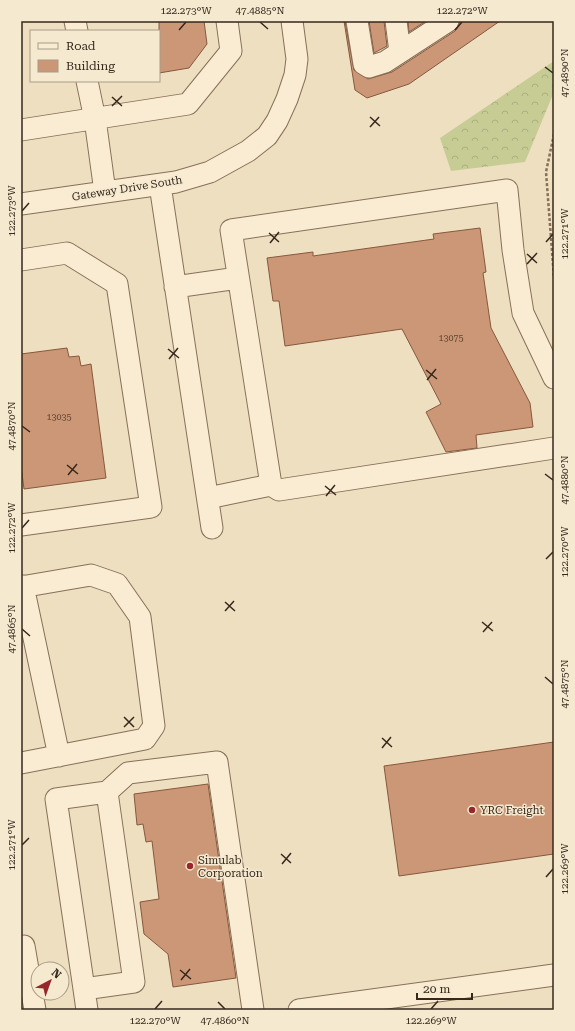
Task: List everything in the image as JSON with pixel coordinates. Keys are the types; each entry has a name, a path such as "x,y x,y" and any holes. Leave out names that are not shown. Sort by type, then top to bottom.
{"street":[{"path":"21,130 188,104 231,51 227,21"},
{"name":"Gateway Drive South","path":"21,204 176,182 210,172 248,151 267,136 277,121 287,99 295,75 297,59 292,21"},
{"path":"357,21 364,64 369,67 385,62 448,21"},
{"path":"396,21 400,52"},
{"path":"87,82 95,118 105,192"},
{"path":"160,185 212,528"},
{"path":"271,485 231,230 508,190 513,250 523,312 554,378"},
{"path":"21,260 67,253 117,284 151,507 21,525"},
{"path":"175,287 238,278"},
{"path":"208,498 271,485 279,490 554,448"},
{"path":"21,763 59,756 145,739 154,726 140,617 117,584 91,575 22,586 59,756"},
{"path":"87,1010 56,799 107,792 128,773 217,762 253,1010"},
{"path":"84,989 134,982 107,792"},
{"path":"22,942 35,1010"},
{"path":"304,1010 416,1002 554,978"}],"path":[{"path":"554,134 546,172 554,278"}],"green space":[{"path":"554,61 554,92 525,162 451,171 440,138"}],"building":[{"path":"159,21 204,21 207,44 189,68 160,73"},
{"path":"344,21 354,70 368,79 392,72 455,31 460,21 500,21 409,84 367,98 355,90"},
{"path":"369,21 384,21 387,46 374,53"},
{"path":"408,21 426,21 409,32"},
{"path":"480,228 486,272 483,273 491,328 530,403 533,427 476,435 477,448 446,452 426,412 441,404 402,329 285,346 279,301 273,301 267,258 313,252 313,256 434,239 433,234"},
{"path":"67,348 69,357 79,356 81,366 91,364 106,478 24,489 21,466 21,354"},
{"name":"YRC Freight","path":"554,742 554,854 399,876 384,766"},
{"name":"Simulab Corporation","path":"208,784 236,978 173,987 168,954 144,934 140,902 159,899 152,841 146,842 143,824 137,825 134,794"}],"place":[{"name":"YRC Freight","path":"472,810"},
{"name":"Simulab Corporation","path":"190,866"}]}
